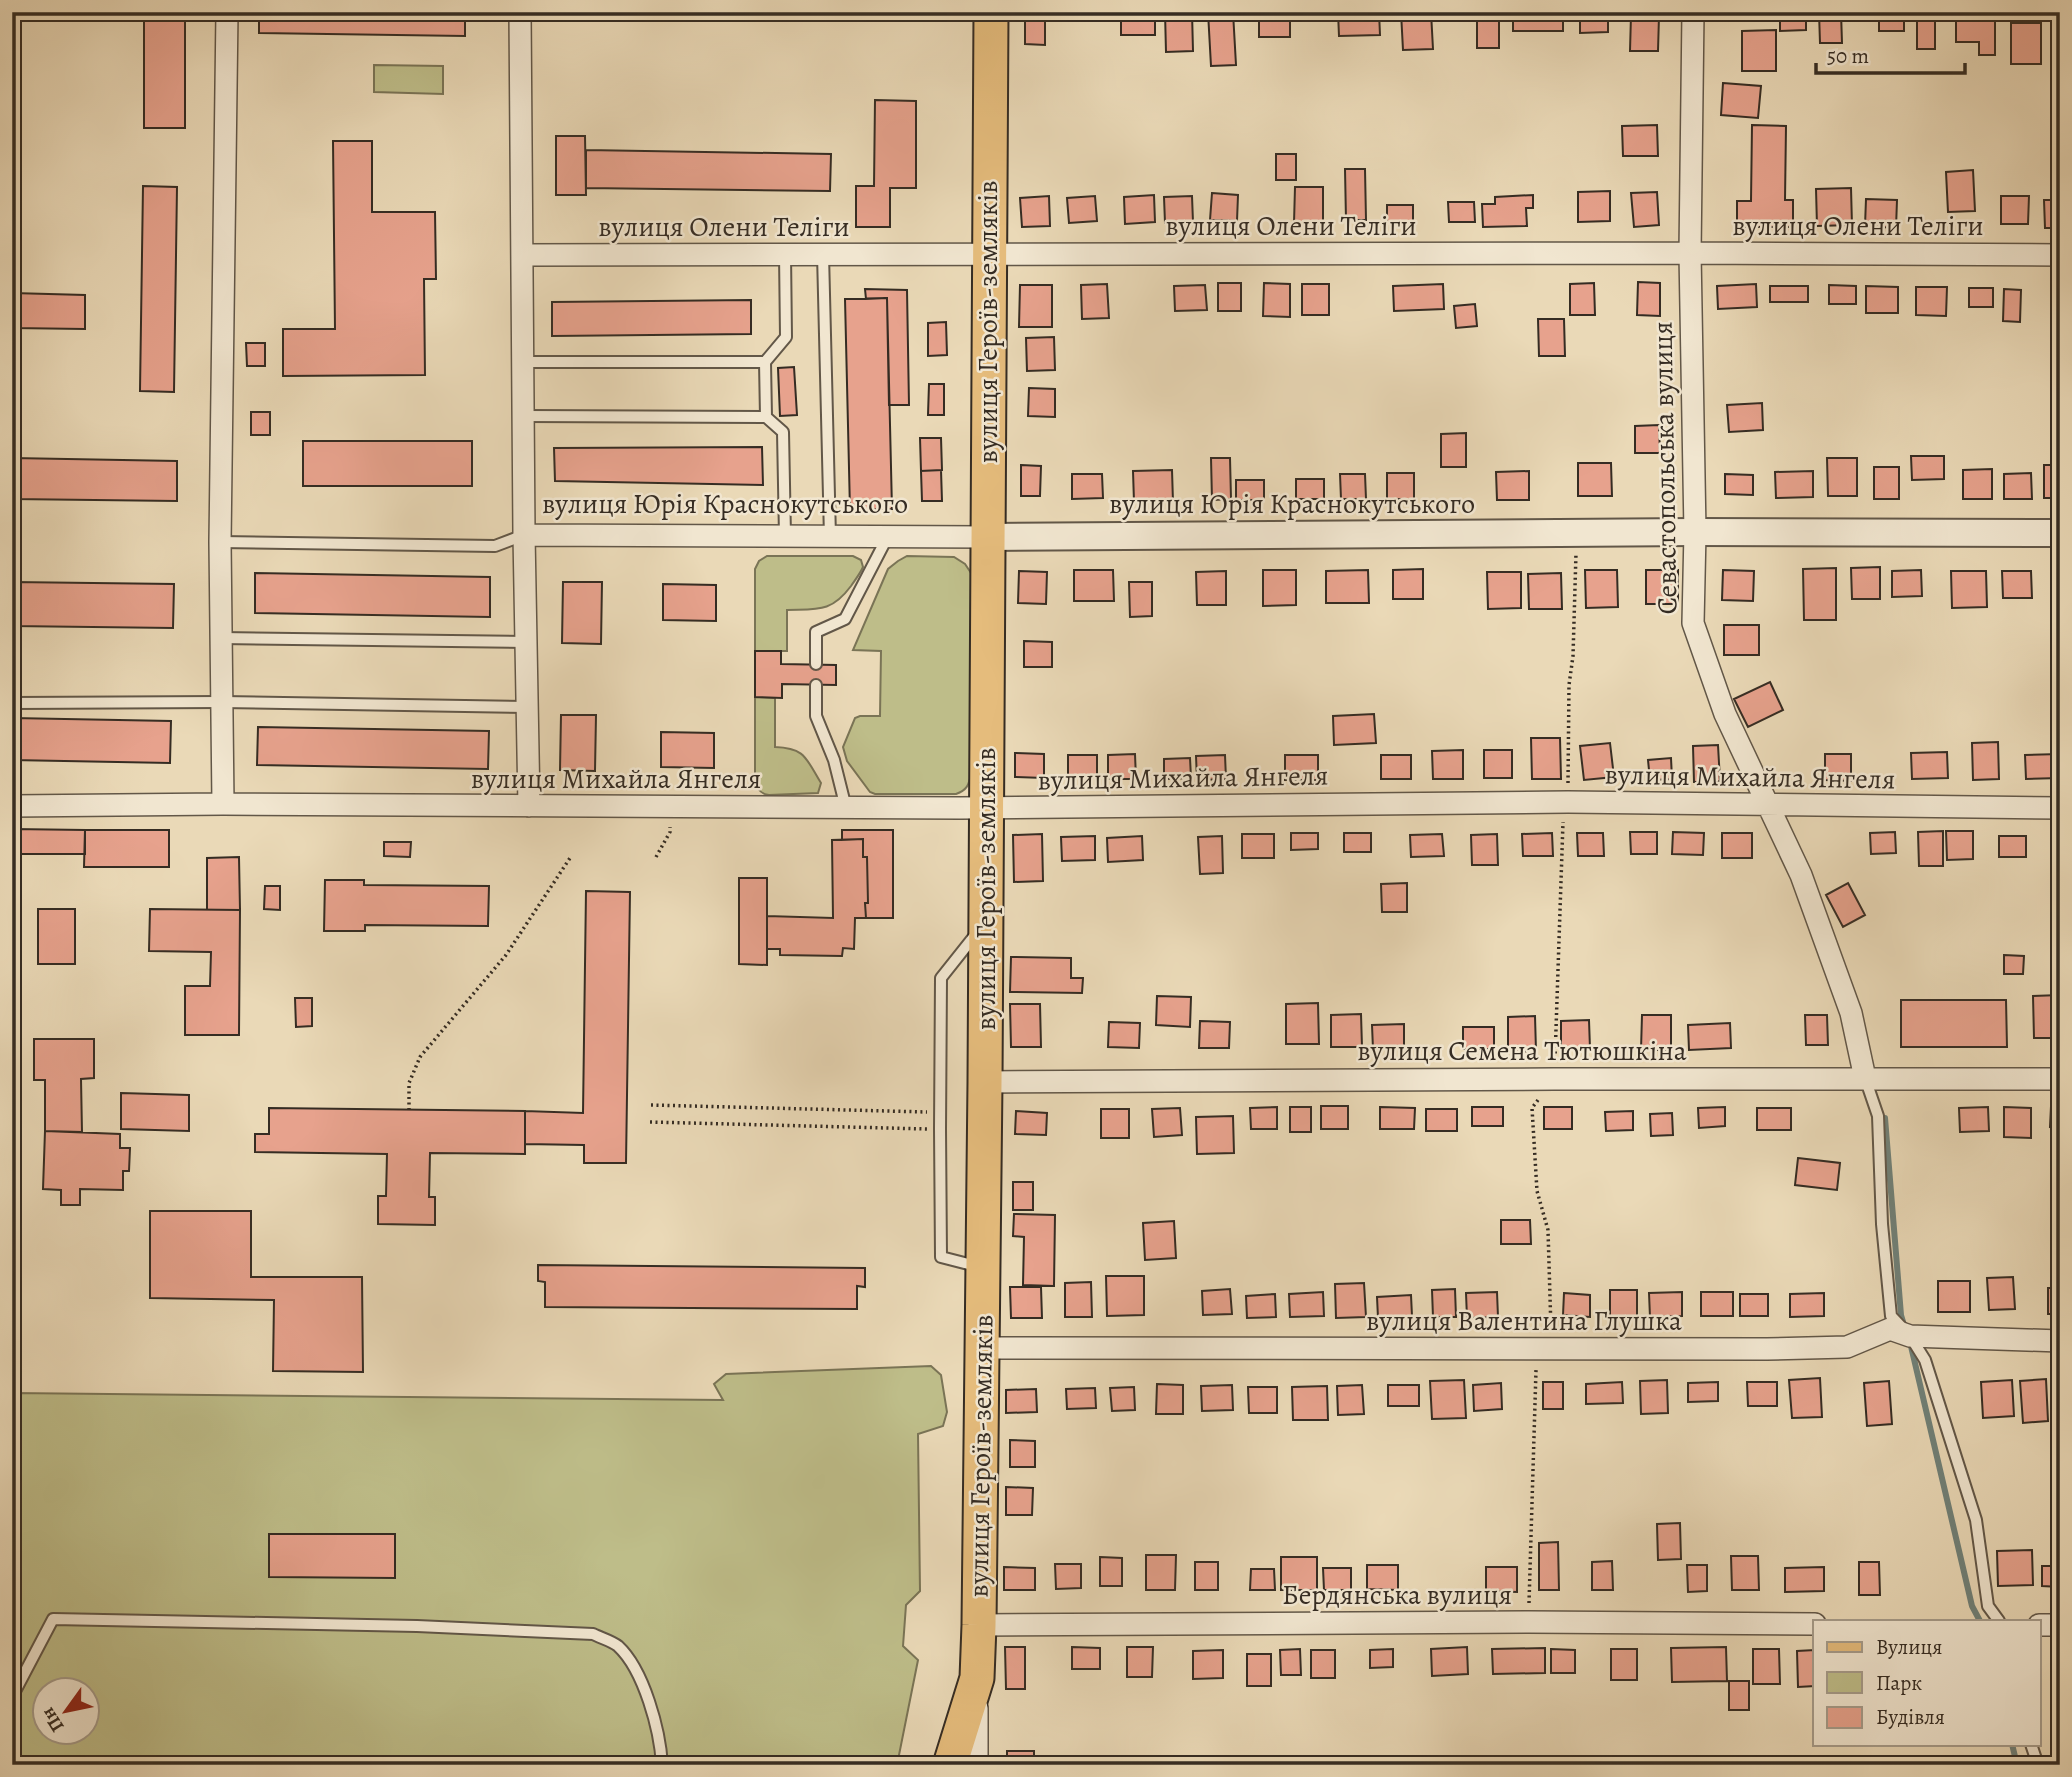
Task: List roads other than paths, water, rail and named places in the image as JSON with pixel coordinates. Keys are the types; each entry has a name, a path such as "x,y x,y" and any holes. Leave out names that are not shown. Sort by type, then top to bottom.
{"main road":[{"name":"вулиця Героїв-земляків","path":"977,1678 983,1348 991,12"},
{"path":"950,1765 977,1678"}],"street":[{"path":"223,804 220,542 227,12"},
{"path":"520,12 529,806"},
{"name":"Севастопольська вулиця","path":"1693,12 1690,253 1695,532 1693,623 1725,714 1801,876 1851,1013 1865,1078"},
{"name":"вулиця Олени Теліги","path":"523,255 2060,254"},
{"name":"вулиця Юрія Краснокутського","path":"524,535 987,537 1695,532 2060,533"},
{"name":"вулиця Михайла Янгеля","path":"12,806 223,804 986,808 1568,802 2060,808"},
{"name":"вулиця Семена Тютюшкіна","path":"985,1083 2060,1079"},
{"name":"вулиця Валентина Глушка","path":"983,1348 1767,1349 1847,1347 1889,1329 1910,1336 2060,1341"},
{"name":"Бердянська вулиця","path":"979,1625 1529,1622 1813,1624"},
{"path":"2040,1625 2060,1625"},
{"name":"вулиця Героїв-земляків","path":"977,1678 977,1765"}],"lane":[{"path":"766,417 765,362 786,337 785,254"},
{"path":"823,254 830,537"},
{"path":"524,362 765,362"},
{"path":"525,416 766,417 783,432 785,536"},
{"path":"220,542 495,546 524,535"},
{"path":"816,664 817,632 845,619 888,536"},
{"path":"221,638 527,642"},
{"path":"816,685 816,716 834,760 846,808"},
{"path":"12,703 222,702 528,707"},
{"path":"983,1268 942,1257 940,1112 941,978 984,923"},
{"name":"Севастопольська вулиця","path":"1865,1078 1878,1116 1881,1224 1891,1316 1910,1336 1925,1360 1976,1520 1988,1606 1998,1620"},
{"path":"12,1697 53,1619 417,1626 593,1634 617,1645 632,1665 653,1711 661,1745 662,1765"},
{"path":"2032,1746 2038,1765"}],"waterway":[{"path":"1885,1118 1904,1325"},
{"path":"1910,1342 1972,1606 1979,1620"},
{"path":"2012,1746 2017,1765"}]}
